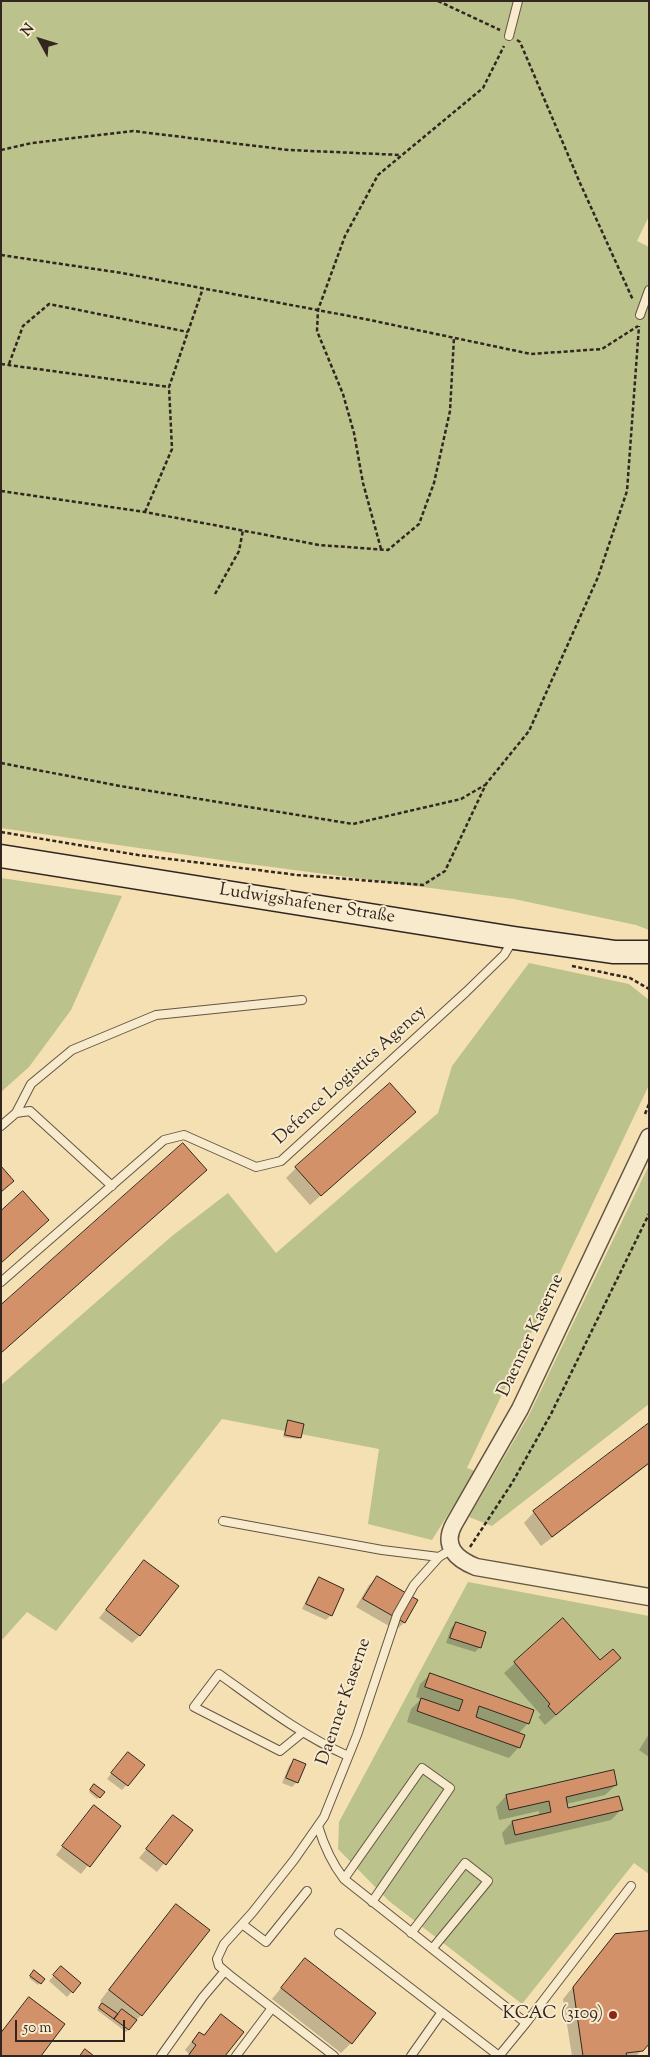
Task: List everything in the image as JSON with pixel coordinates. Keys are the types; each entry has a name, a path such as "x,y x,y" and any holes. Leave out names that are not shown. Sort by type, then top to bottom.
{"street":[{"name":"Ludwigshafener Straße","path":"1,856 514,938 614,952 649,952"},
{"name":"Ludwigshafener Straße","path":"614,952 649,962"},
{"name":"Daenner Kaserne","path":"445,1553 450,1531 520,1409 649,1137"},
{"path":"445,1553 476,1567 649,1597"}],"lane":[{"path":"509,36 518,1"},
{"path":"640,315 649,290"},
{"name":"Defence Logistics Agency","path":"1,1282 164,1140 184,1134 256,1168 281,1160 504,956 514,938"},
{"path":"1,1126 16,1113 31,1084 72,1050 156,1015 302,1000"},
{"path":"16,1113 30,1111 112,1186"},
{"path":"223,1521 382,1550 445,1553"},
{"name":"Daenner Kaserne","path":"225,1971 219,1966 217,1958 224,1944 294,1860 324,1817 348,1756 397,1615 414,1585 445,1553"},
{"path":"302,1733 280,1751 194,1707 219,1674 302,1733 318,1743 348,1756"},
{"path":"344,1879 422,1768 450,1788 372,1902"},
{"path":"318,1826 324,1846 333,1865 344,1879 526,2023"},
{"path":"411,1933 465,1863 488,1881 432,1949"},
{"path":"339,1933 499,2056 631,1886"},
{"path":"242,1924 266,1942 306,1891"},
{"path":"161,2056 203,1997 225,1971 334,2056"},
{"path":"236,2056 272,2008"},
{"path":"411,2056 442,2012"}],"path":[{"path":"1,832 138,855 297,875 423,885 445,871 486,784 529,732 598,577 627,490 640,315 580,183 520,42 438,1"},
{"path":"381,550 363,484 344,394 317,331 318,310 346,236 378,175 483,88 509,36"},
{"path":"1,150 32,143 133,131 289,150 403,155"},
{"path":"1,255 122,273 203,288 531,354 602,349 639,325"},
{"path":"146,512 172,449 168,387 203,288"},
{"path":"8,365 23,326 49,304 188,332"},
{"path":"1,491 146,512 319,545 388,550 419,524 434,483 450,411 454,337"},
{"path":"1,364 168,387"},
{"path":"215,594 239,551 243,530"},
{"path":"1,763 120,786 353,824 461,799 486,784"},
{"path":"564,964 630,978 649,989"},
{"path":"644,1114 649,1104"},
{"path":"470,1547 512,1483 552,1414 649,1214"}],"green space":[{"path":"1,1 649,1 649,216 637,241 649,247 649,930 636,925 514,899 249,864 1,828"},
{"path":"1,878 122,896 71,1010 29,1067 1,1092"},
{"path":"529,963 629,984 649,1000 649,1085 467,1468 475,1471 432,1540 368,1524 379,1449 222,1419 56,1631 27,1612 1,1641 1,1385 172,1236 228,1193 276,1253 438,1113 452,1066"},
{"path":"649,1165 649,1404 492,1526 469,1517 529,1415"},
{"path":"468,1582 649,1616 649,1874 634,1863 522,2004 389,1901 338,1849 339,1822"}],"building":[{"path":"390,1083 416,1112 321,1196 295,1167"},
{"path":"183,1143 207,1170 1,1353 1,1305"},
{"path":"1,1166 14,1181 1,1192"},
{"path":"23,1191 49,1220 1,1263 1,1211"},
{"path":"288,1420 304,1424 301,1438 285,1435"},
{"path":"649,1423 649,1463 552,1537 533,1511"},
{"path":"144,1560 179,1586 140,1636 106,1610"},
{"path":"377,1576 418,1600 405,1623 363,1599"},
{"path":"319,1577 344,1589 332,1616 306,1604"},
{"path":"563,1618 600,1660 613,1649 621,1658 556,1715 548,1706 550,1704 514,1662"},
{"path":"456,1622 486,1632 481,1648 450,1638"},
{"path":"430,1673 534,1710 529,1724 479,1706 476,1717 525,1735 520,1748 417,1711 421,1698 459,1711 463,1700 425,1687"},
{"path":"128,1752 145,1765 128,1786 111,1773"},
{"path":"294,1759 306,1764 298,1783 286,1778"},
{"path":"614,1770 617,1785 566,1797 568,1808 619,1796 623,1810 515,1835 512,1821 551,1812 549,1801 509,1810 506,1795"},
{"path":"94,1784 105,1792 100,1798 90,1790"},
{"path":"94,1805 121,1826 90,1867 62,1846"},
{"path":"173,1815 193,1830 166,1865 146,1849"},
{"path":"176,1904 210,1930 142,2016 109,1990"},
{"name":"KCAC (3109)","path":"649,1931 649,2044 643,2051 626,2053 627,2056 583,2056 573,1987 615,1934"},
{"path":"305,1958 376,2013 352,2044 281,1988"},
{"path":"61,1966 81,1983 73,1993 53,1975"},
{"path":"34,1970 45,1979 41,1984 30,1976"},
{"path":"29,1997 65,2024 41,2056 1,2056 1,2033"},
{"path":"102,2003 118,2014 114,2019 99,2008"},
{"path":"122,2009 137,2020 129,2030 114,2019"},
{"path":"221,2014 244,2032 225,2056 188,2056 196,2045 192,2042 199,2032 204,2035"},
{"path":"85,2049 94,2056 80,2056"}],"place":[{"name":"KCAC (3109)","path":"613,2015"}]}
